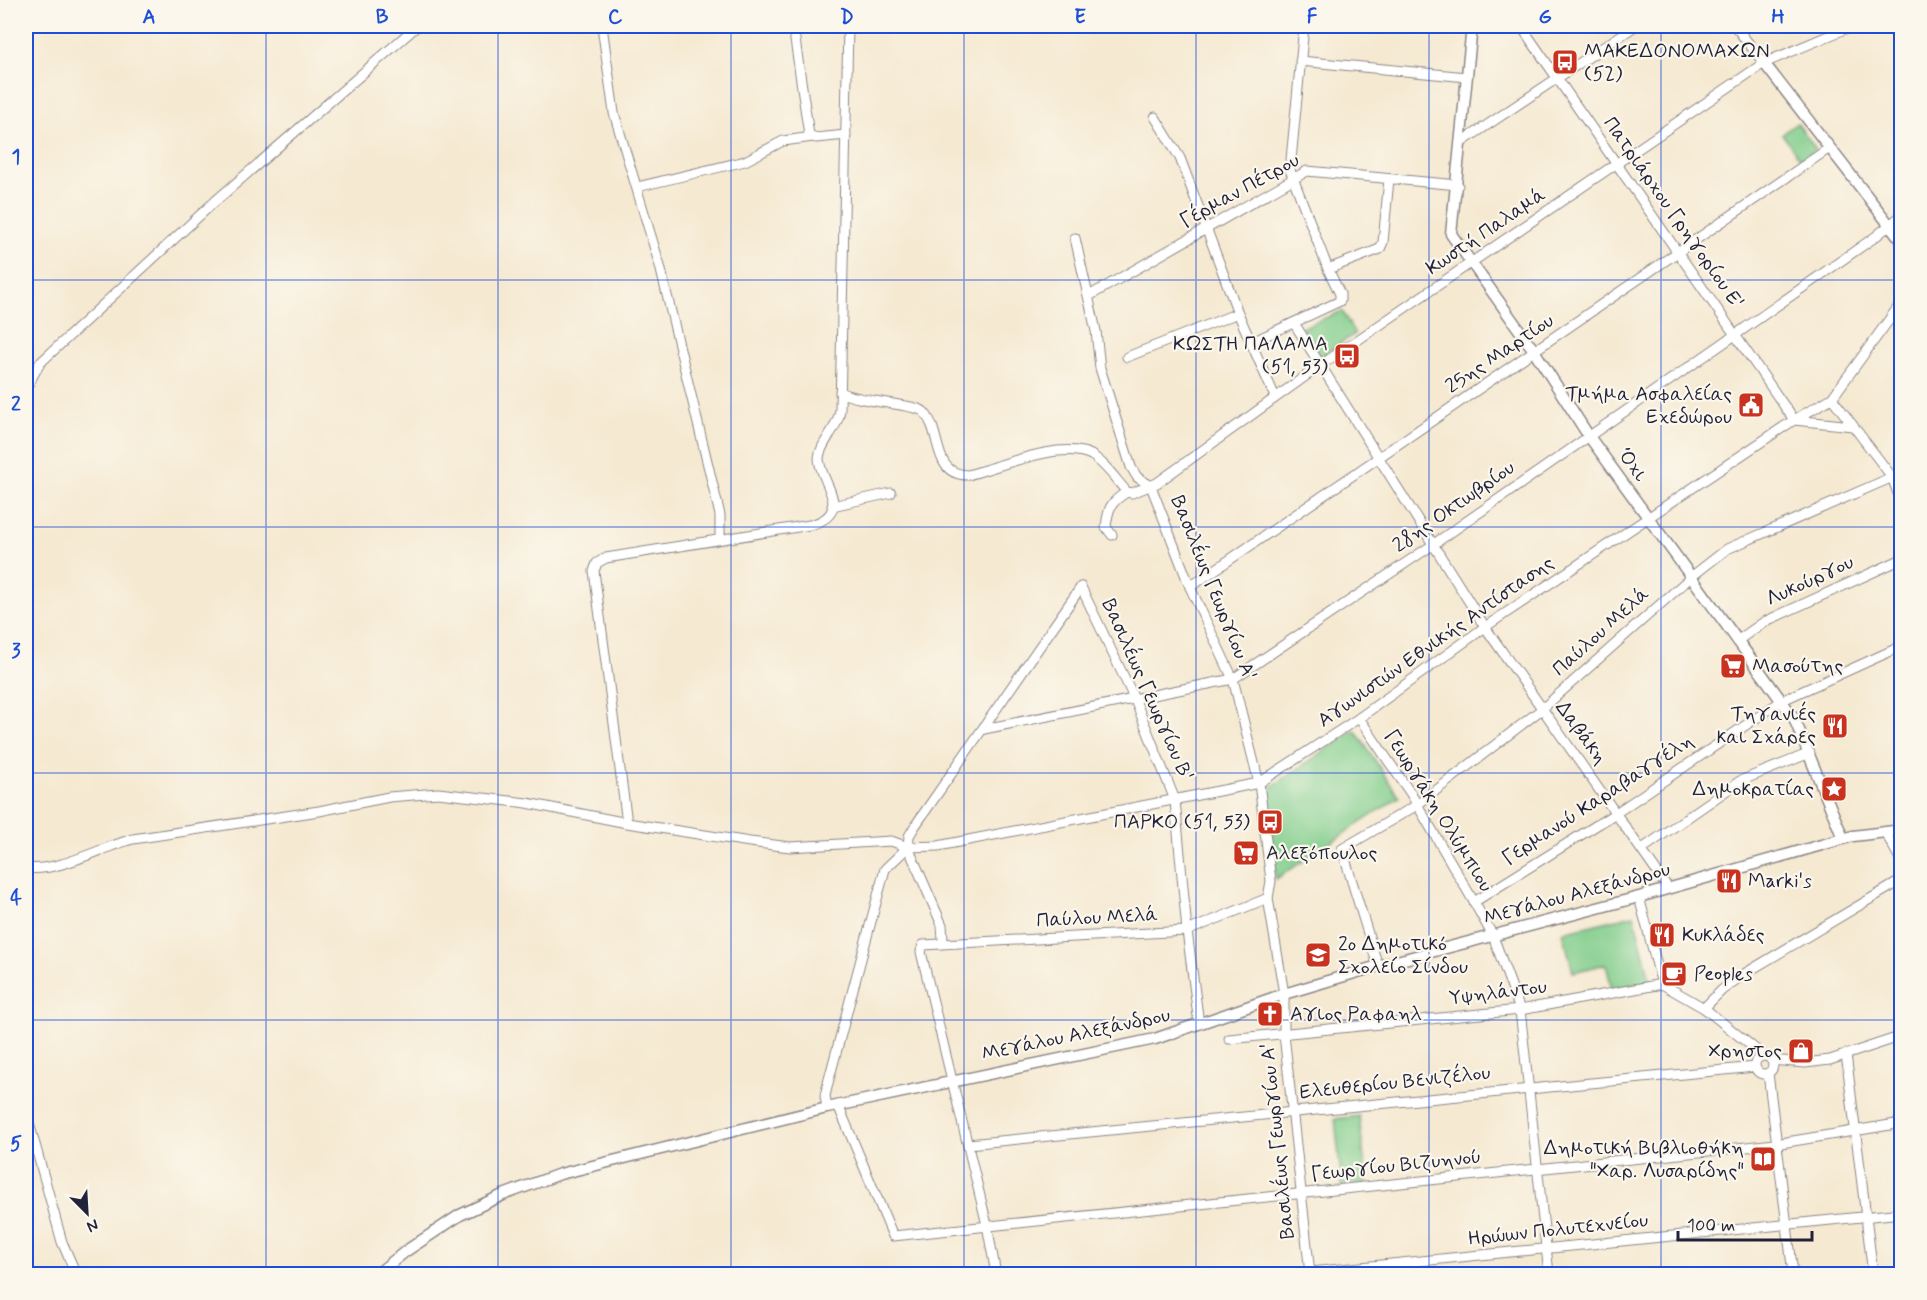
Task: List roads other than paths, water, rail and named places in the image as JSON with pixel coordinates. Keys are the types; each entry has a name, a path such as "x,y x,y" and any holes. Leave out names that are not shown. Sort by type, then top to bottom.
{"street":[{"path":"26,388 40,363 212,204 417,26"},
{"path":"602,26 614,112 660,266 718,506 720,538"},
{"path":"793,26 807,130 813,138"},
{"path":"627,823 595,566 606,558 819,522 825,518 832,506 831,486 819,458 821,450 839,423 843,355 841,305 848,26"},
{"path":"1250,343 1340,301 1340,294 1292,181 1291,160 1304,26"},
{"name":"Όχι","path":"1472,26 1458,185 1451,234 1535,352 1588,435 1783,700"},
{"name":"Πατριάρχου Γρηγορίου Ε'","path":"1521,26 1559,77 1678,254 1794,420"},
{"path":"1461,142 1635,26"},
{"path":"1735,26 1828,149 1902,241"},
{"name":"Κωστή Παλαμά","path":"1151,486 1321,365 1471,265 1764,63 1852,26"},
{"path":"1300,61 1467,76"},
{"path":"1155,117 1180,158 1238,313 1275,397"},
{"path":"637,187 745,161 783,141 846,135"},
{"name":"25ης Μαρτίου","path":"1190,587 1828,149"},
{"name":"Γέρμαν Πέτρου","path":"1089,296 1292,181 1300,174 1314,170 1458,185"},
{"path":"1328,269 1380,249 1383,242 1389,179"},
{"name":"28ης Οκτωβρίου","path":"984,729 1233,679 1434,544 1735,335 1902,215"},
{"path":"1075,238 1096,331 1100,368 1131,467 1137,477 1151,486"},
{"name":"Αγωνιστών Εθνικής Αντίστασης","path":"26,868 44,868 70,861 107,846 133,839 319,811 389,797 438,793 527,803 627,823 790,847 891,841 908,847 938,846 1259,783 1359,718 1485,627 1794,420 1832,398 1902,302"},
{"path":"1127,357 1238,313"},
{"name":"Δαβάκη","path":"1294,323 1485,627 1668,888"},
{"path":"840,392 851,398 922,410 931,422 942,462 951,472 958,475 968,475 1049,452 1079,451 1099,461 1127,492 1132,494 1151,486"},
{"path":"1832,398 1853,426 1897,475 1902,504"},
{"path":"1794,420 1853,426"},
{"name":"Παύλου Μελά","path":"1378,966 1342,849 1417,805 1542,710 1691,577 1726,549 1897,475"},
{"name":"Βασιλέως Γεωργίου Α'","path":"1151,486 1190,587 1233,679 1259,783 1271,882 1268,898 1284,994 1284,1034 1291,1112 1303,1194 1310,1274"},
{"path":"1112,535 1106,527 1107,510 1114,500 1127,492"},
{"path":"832,506 891,493"},
{"name":"Λυκούργου","path":"1737,640 1764,622 1902,559"},
{"name":"Βασιλέως Γεωργίου Β'","path":"984,729 1081,587 1135,700 1175,800 1187,931 1199,1024"},
{"name":"Γερμανού Καραβαγγέλη","path":"1474,902 1616,813 1783,700 1902,646"},
{"path":"1783,700 1796,720 1843,838"},
{"name":"Γεωργάκη Ολύμπιου","path":"1359,718 1417,805 1493,936 1520,1010 1549,1275"},
{"path":"940,945 944,940 942,925 908,847 909,836 984,729"},
{"path":"1642,849 1740,781 1810,753"},
{"name":"Μεγάλου Αλεξάνδρου","path":"377,1275 406,1251 460,1215 536,1182 582,1167 833,1106 1155,1039 1284,994 1378,966 1639,897 1843,838 1902,830"},
{"path":"1884,832 1902,862"},
{"path":"833,1106 825,1096 885,869 908,847"},
{"path":"1704,1008 1722,990 1744,974 1902,880"},
{"path":"1639,897 1662,984 1704,1008 1768,1058 1772,1069 1768,1073 1775,1144 1793,1275"},
{"name":"Παύλου Μελά","path":"950,1081 921,952 923,945 1187,931 1268,898"},
{"name":"Υψηλάντου","path":"1229,1039 1520,1010 1662,984"},
{"path":"1768,1073 1760,1073 1755,1067 1757,1059 1768,1058 1805,1063 1830,1060 1902,1036"},
{"path":"1846,1054 1873,1275"},
{"name":"Ελευθερίου Βενιζέλου","path":"968,1144 1755,1067"},
{"path":"950,1081 968,1144 996,1275"},
{"name":"Γεωργίου Βιζυηνού","path":"833,1106 894,1236 1775,1144 1902,1123"},
{"path":"26,1112 63,1242 76,1275"},
{"name":"Ηρώων Πολυτεχνείου","path":"1291,1275 1902,1213"}],"place":[{"name":"ΜΑΚΕΔΟΝΟΜΑΧΩΝ (52)","path":"1565,62"},
{"name":"ΚΩΣΤΗ ΠΑΛΑΜΑ (51, 53)","path":"1347,356"},
{"name":"Τμήμα Ασφαλείας Εχεδώρου","path":"1751,405"},
{"name":"Μασούτης","path":"1733,666"},
{"name":"Τηγανιές και Σχάρες","path":"1835,726"},
{"name":"Δημοκρατίας","path":"1834,789"},
{"name":"ΠΑΡΚΟ (51, 53)","path":"1270,822"},
{"name":"Αλεξόπουλος","path":"1246,853"},
{"name":"Marki's","path":"1729,881"},
{"name":"Κυκλάδες","path":"1662,935"},
{"name":"2o Δημοτικό Σχολείο Σίνδου","path":"1318,955"},
{"name":"Peoples","path":"1674,974"},
{"name":"Αγιος Ραφαηλ","path":"1270,1014"},
{"name":"Χρηστος","path":"1801,1051"},
{"name":"Δημοτική Βιβλιοθήκη \"Χαρ. Λυσαρίδης\"","path":"1763,1159"}]}
